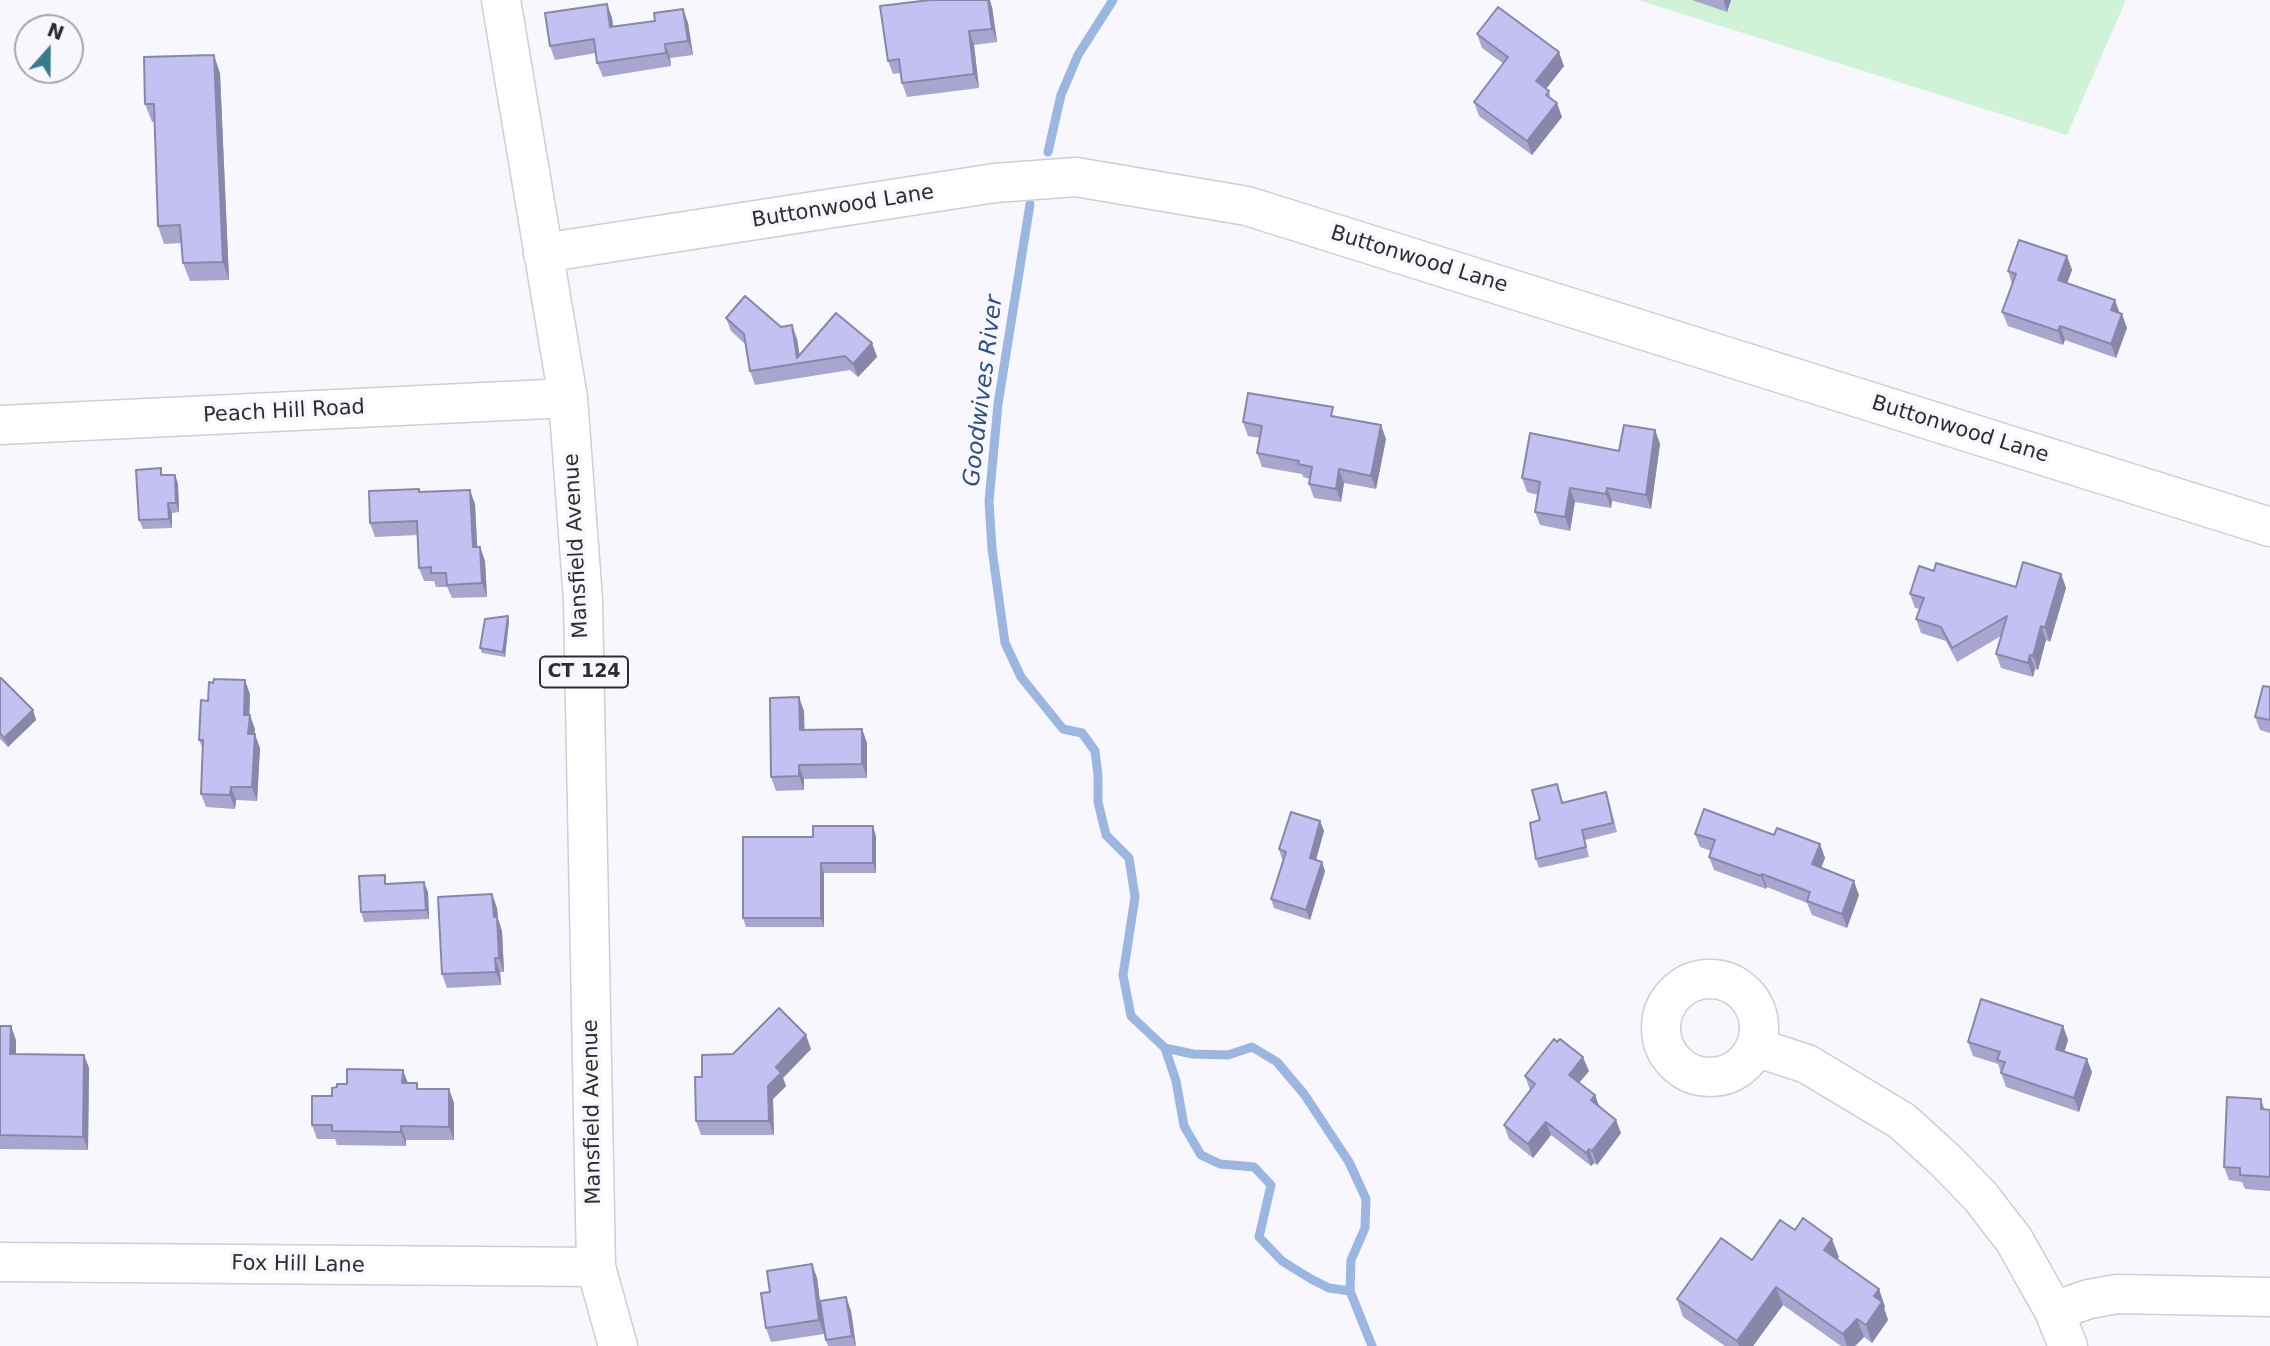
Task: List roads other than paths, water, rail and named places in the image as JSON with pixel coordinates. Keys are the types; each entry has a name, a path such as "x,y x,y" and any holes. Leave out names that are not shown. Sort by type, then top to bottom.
{"street":[{"name":"Mansfield Avenue","path":"501,0 568,398 583,600 596,1267 618,1346"},
{"name":"Buttonwood Lane","path":"543,253 995,183 1076,177 1247,206 2270,527"},
{"name":"Peach Hill Road","path":"0,425 568,398"},
{"path":"1755,1047 1807,1065 1902,1121 1980,1196 2014,1240 2054,1311 2068,1346"},
{"name":"Fox Hill Lane","path":"0,1262 596,1267"},
{"path":"2054,1311 2089,1299 2117,1294 2270,1297"}],"waterway":[{"name":"Goodwives River","path":"1048,152 1061,95 1078,55 1113,0"},
{"name":"Goodwives River","path":"1030,204 998,404 989,501 992,549 1005,643 1021,677 1063,729 1082,733 1095,751 1098,802 1106,835 1129,858 1135,897 1123,975 1131,1016 1165,1048 1193,1054 1228,1055 1252,1047 1277,1062 1304,1094 1349,1162 1366,1199 1365,1228 1351,1260 1350,1291 1372,1346"},
{"path":"1165,1048 1176,1081 1184,1126 1201,1155 1220,1164 1254,1167 1271,1185 1259,1237 1282,1261 1311,1279 1329,1288 1350,1291"}]}
